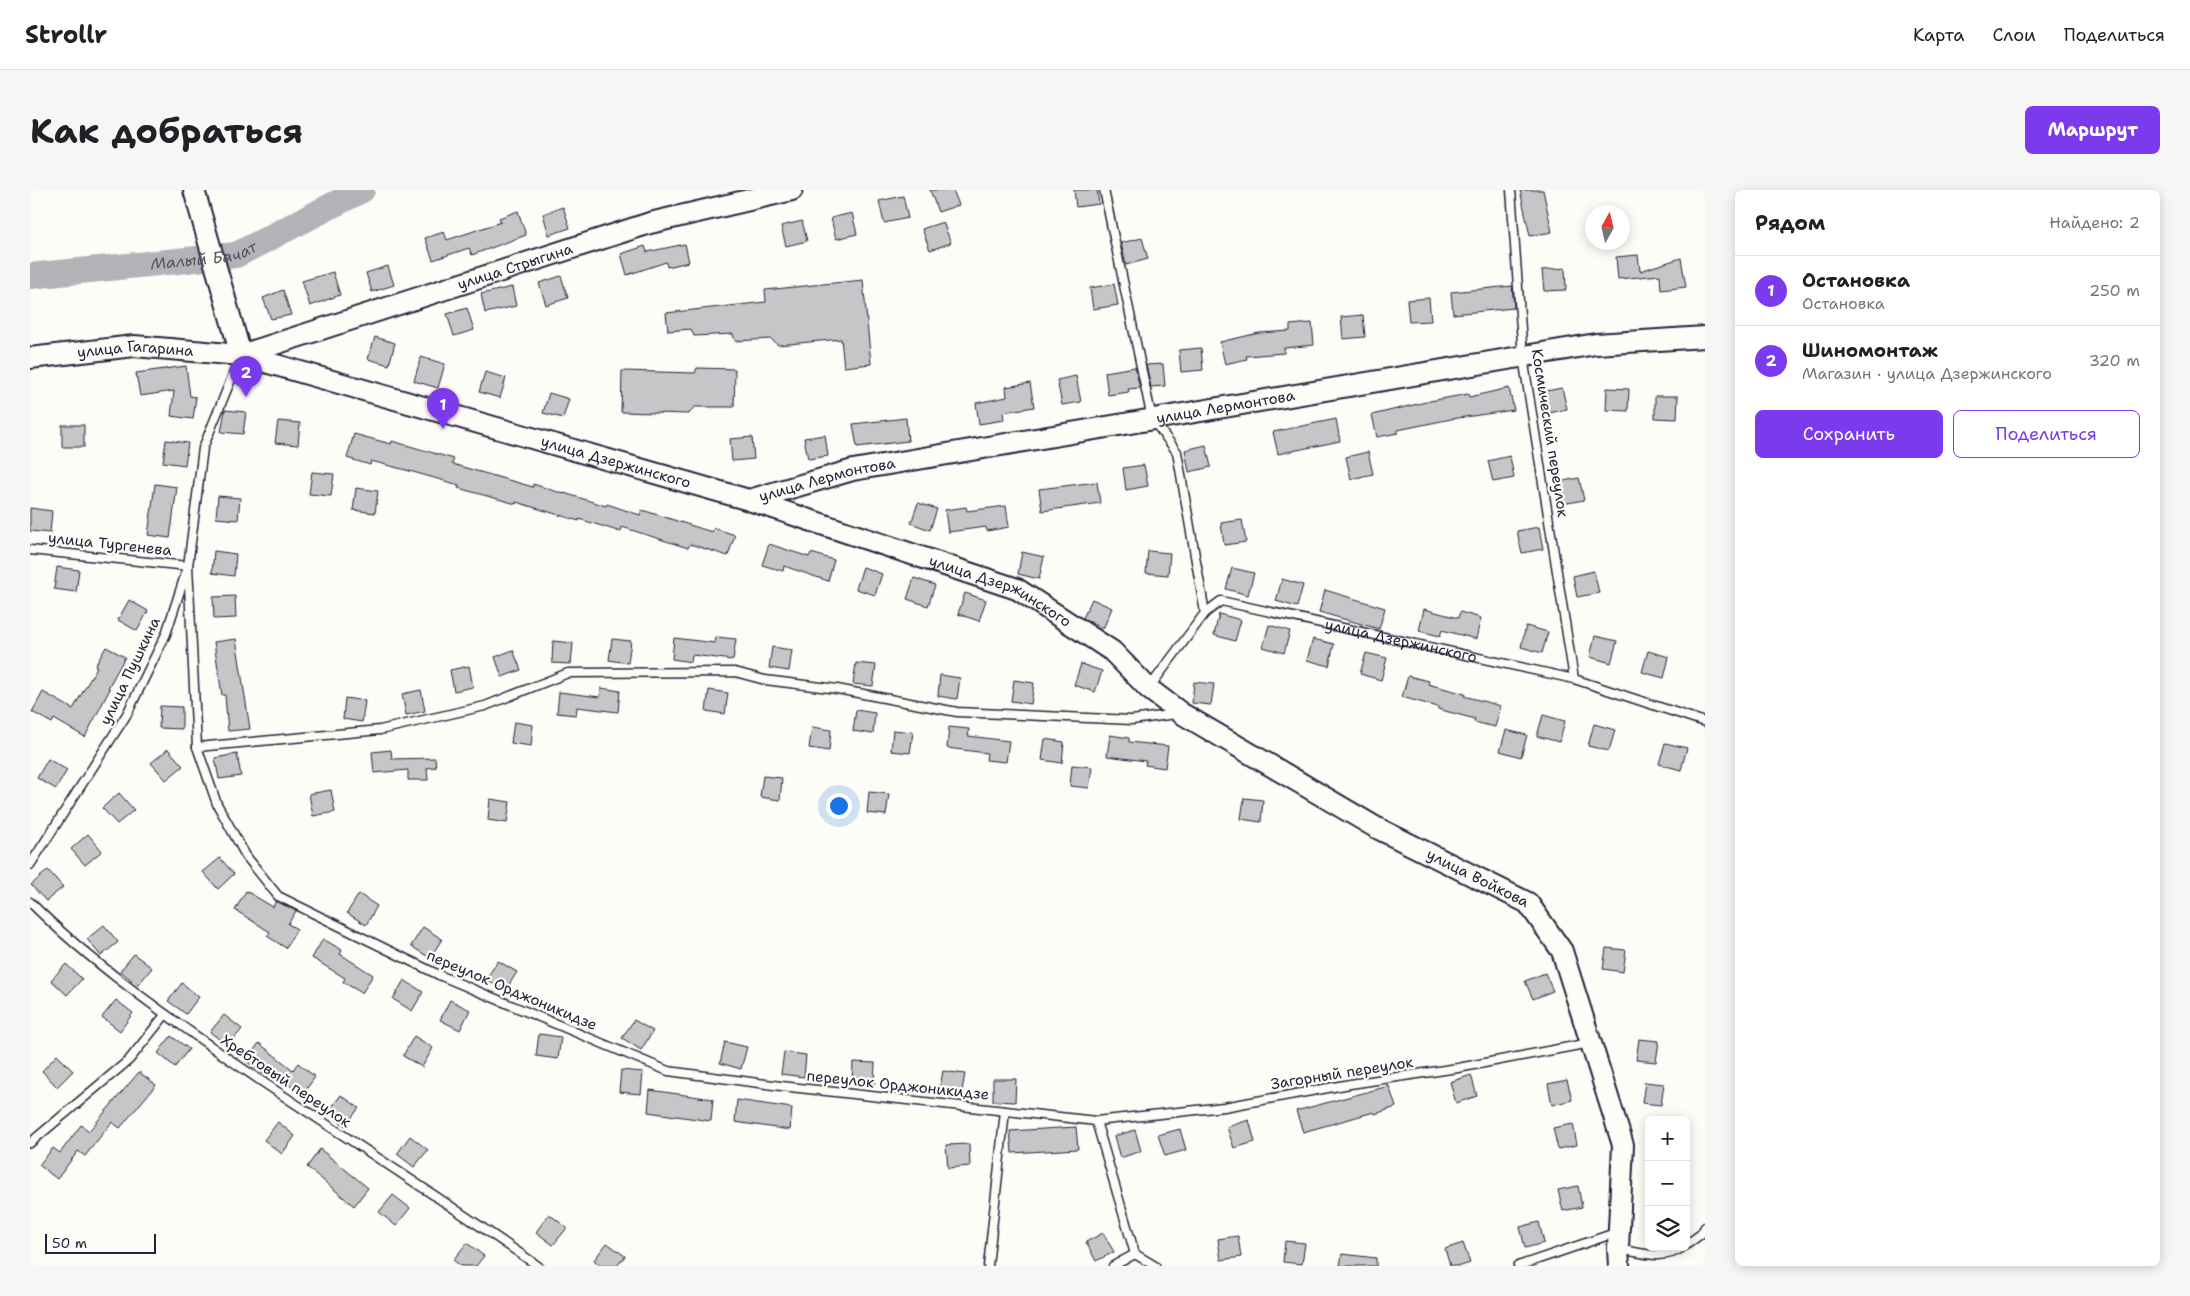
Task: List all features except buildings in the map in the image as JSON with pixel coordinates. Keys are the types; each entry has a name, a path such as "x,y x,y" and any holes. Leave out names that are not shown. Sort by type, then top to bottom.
{"street":[{"name":"улица Стрыгина","path":"241,356 650,223 792,190"},
{"path":"196,198 241,356"},
{"name":"улица Лермонтова","path":"749,500 853,470 1596,344 1705,336"},
{"name":"улица Гагарина","path":"30,358 134,346 241,356"},
{"name":"улица Дзержинского","path":"241,356 749,500 1017,589 1112,651 1149,689"},
{"name":"улица Войкова","path":"1149,689 1181,713 1376,828 1528,903 1562,950 1623,1145 1618,1249"}],"lane":[{"path":"1104,190 1152,419 1177,452 1205,613"},
{"name":"Космический переулок","path":"1511,190 1523,357 1574,679"},
{"name":"улица Пушкина","path":"30,865 127,714 166,634 188,566 203,448 241,356"},
{"name":"улица Тургенева","path":"30,550 188,566"},
{"name":"переулок Орджоникидзе","path":"188,566 197,747 217,804 246,856 278,896 439,976 668,1071 1096,1121"},
{"name":"улица Дзержинского","path":"1149,689 1205,613 1221,601 1574,679 1705,722"},
{"path":"197,747 380,730 485,706 568,673 736,672 765,680 837,689 957,712 1132,720 1181,713"},
{"name":"Хребтовый переулок","path":"30,902 50,922 164,1015 325,1124 476,1222 538,1266"},
{"path":"30,1142 129,1060 164,1015"},
{"name":"Загорный переулок","path":"1096,1121 1224,1107 1350,1084 1458,1068 1591,1042"},
{"path":"988,1266 1005,1111"},
{"path":"1096,1121 1135,1254 1155,1266"},
{"path":"1690,1242 1701,1234 1705,1227"},
{"path":"1518,1266 1618,1249 1652,1256 1675,1254 1678,1251"},
{"path":"1113,1266 1135,1254"}],"waterway":[{"name":"Малый Бачат","path":"30,276 236,255 362,190"}],"place":[{"name":"Шиномонтаж","path":"246,397"},
{"name":"Остановка","path":"443,429"}]}
